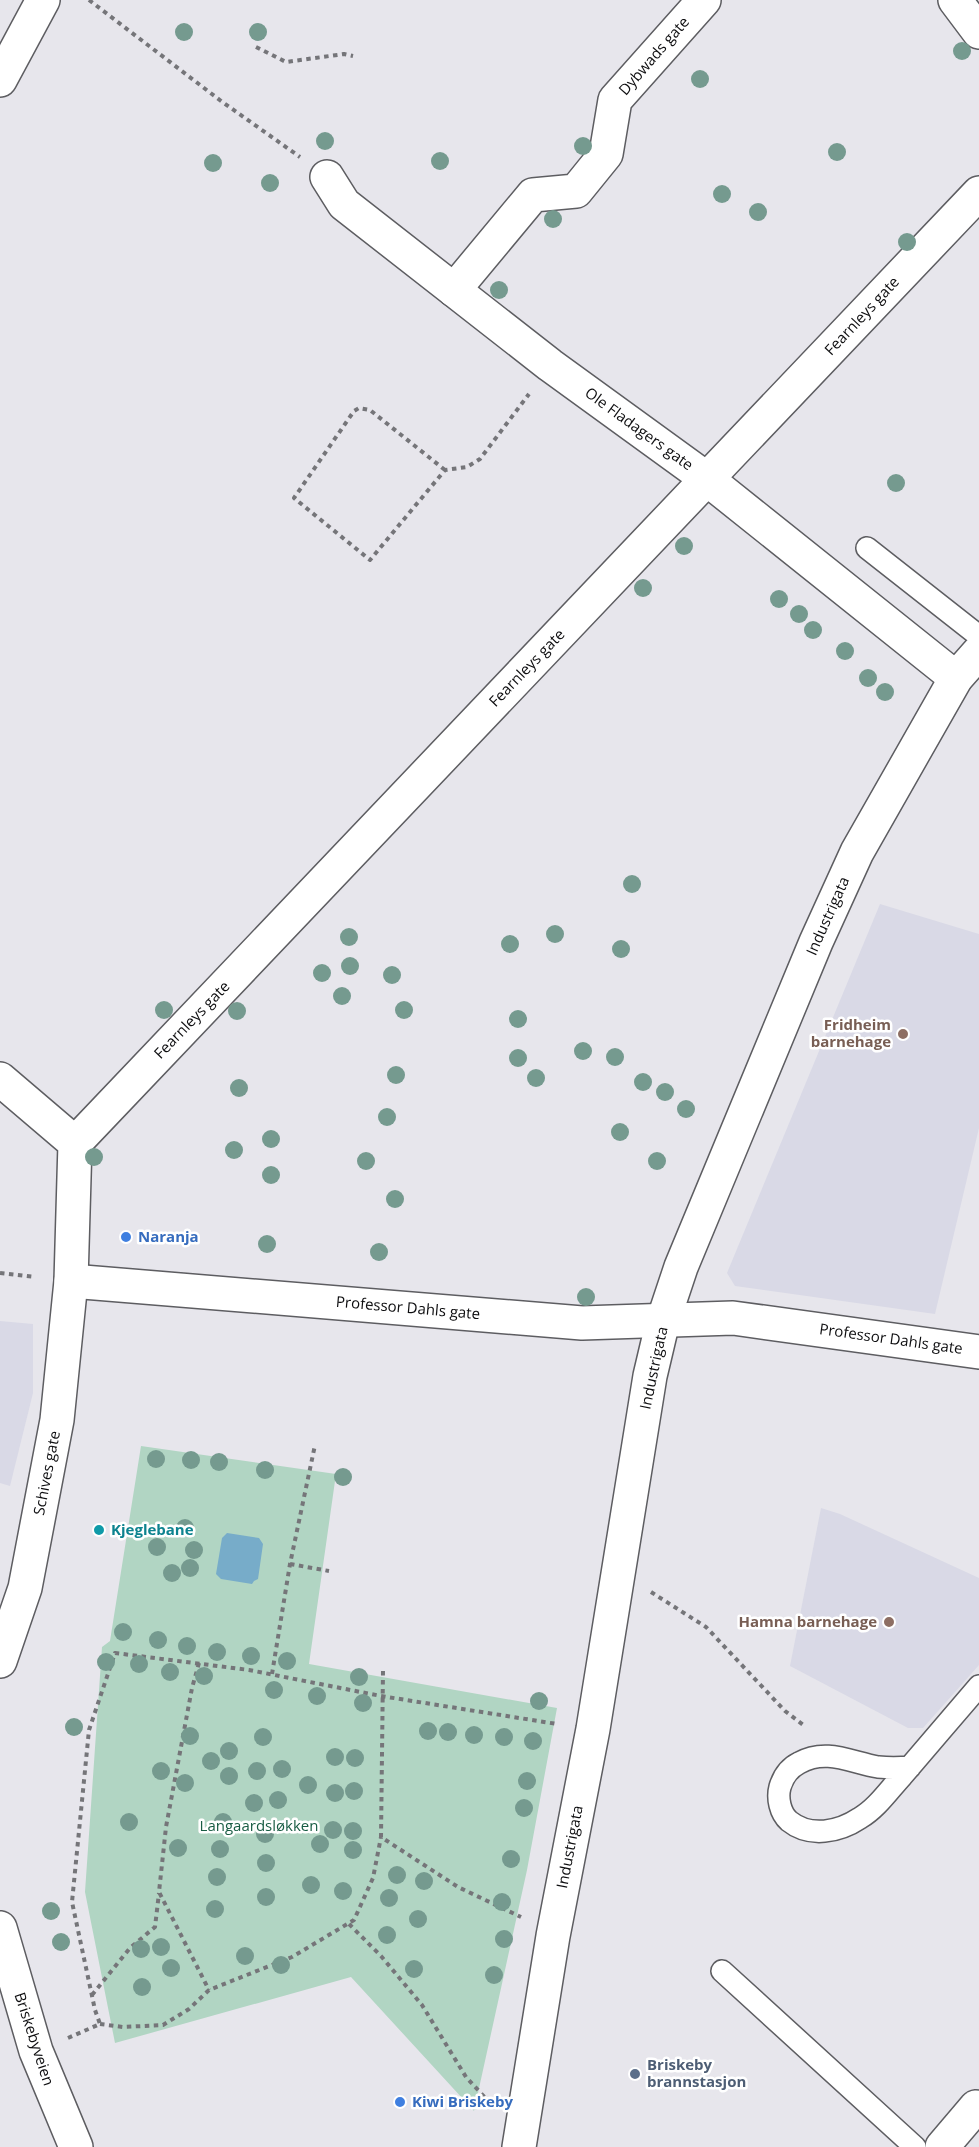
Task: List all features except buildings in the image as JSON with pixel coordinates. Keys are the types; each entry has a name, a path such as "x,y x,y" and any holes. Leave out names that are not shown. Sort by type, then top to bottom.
{"street":[{"path":"0,80 43,0"},
{"name":"Dybwads gate","path":"454,290 533,195 576,191 606,154 615,100 704,0"},
{"path":"955,0 979,32"},
{"name":"Ole Fladagers gate","path":"318,170 344,204 550,365 707,479 956,678"},
{"name":"Fearnleys gate","path":"75,1143 979,193"},
{"name":"Industrigata","path":"519,2147 553,1936 593,1729 650,1376 663,1321 681,1267 816,942 857,852 956,678 979,652"},
{"path":"0,1079 75,1143 71,1281"},
{"name":"Professor Dahls gate","path":"71,1281 582,1323 733,1318 979,1352"},
{"name":"Schives gate","path":"0,1661 25,1588 57,1420 71,1281"},
{"name":"Briskebyveien","path":"0,1928 36,2051 76,2147"},
{"path":"942,2147 977,2105"}],"lane":[{"path":"867,548 979,636"},
{"path":"910,1767 879,1767 831,1756 806,1759 793,1766 784,1776 779,1790 779,1804 785,1817 796,1827 811,1831 827,1831 844,1827 862,1817 910,1767 979,1686"},
{"path":"722,1971 915,2147"}],"path":[{"path":"89,0 221,101 318,170"},
{"path":"256,47 286,62 344,54 353,56"},
{"path":"445,470 370,410 359,408 354,411 294,498 370,560 445,470 467,467 480,459 550,365"},
{"path":"272,1674 290,1564 315,1445"},
{"path":"290,1564 329,1570"},
{"path":"651,1592 706,1627 785,1711 829,1744 831,1756"},
{"path":"100,2024 72,1902 89,1730 115,1653 272,1674 381,1696 593,1729"},
{"path":"92,1995 130,1947 155,1927 166,1827 192,1688 199,1663"},
{"path":"36,2051 100,2024 123,2027 163,2025 189,2008 209,1990 292,1957 354,1920 373,1878 381,1837 383,1671"},
{"path":"381,1837 458,1887 523,1918 553,1936"},
{"path":"159,1892 209,1990"},
{"path":"349,1924 381,1956 422,2005 466,2077 489,2102"}],"shaded area":[{"name":"Fridheim barnehage","path":"880,904 979,934 979,1128 935,1314 735,1286 727,1273"},
{"path":"0,1321 33,1324 33,1393 10,1486 0,1483"},
{"name":"Hamna barnehage","path":"821,1508 840,1514 979,1578 979,1665 923,1728 908,1728 790,1666"}],"green space":[{"name":"Langaardsløkken","path":"141,1446 336,1474 309,1664 557,1708 527,1870 474,2111 351,1977 115,2043 85,1892 102,1647 110,1641"}],"water":[{"path":"227,1533 259,1538 263,1544 258,1579 252,1584 221,1579 216,1574 222,1538"}],"place":[{"name":"Fridheim barnehage","path":"903,1034"},
{"name":"Naranja","path":"126,1237"},
{"name":"Kjeglebane","path":"99,1530"},
{"name":"Hamna barnehage","path":"889,1622"},
{"name":"Briskeby brannstasjon","path":"635,2074"},
{"name":"Kiwi Briskeby","path":"400,2102"}]}
